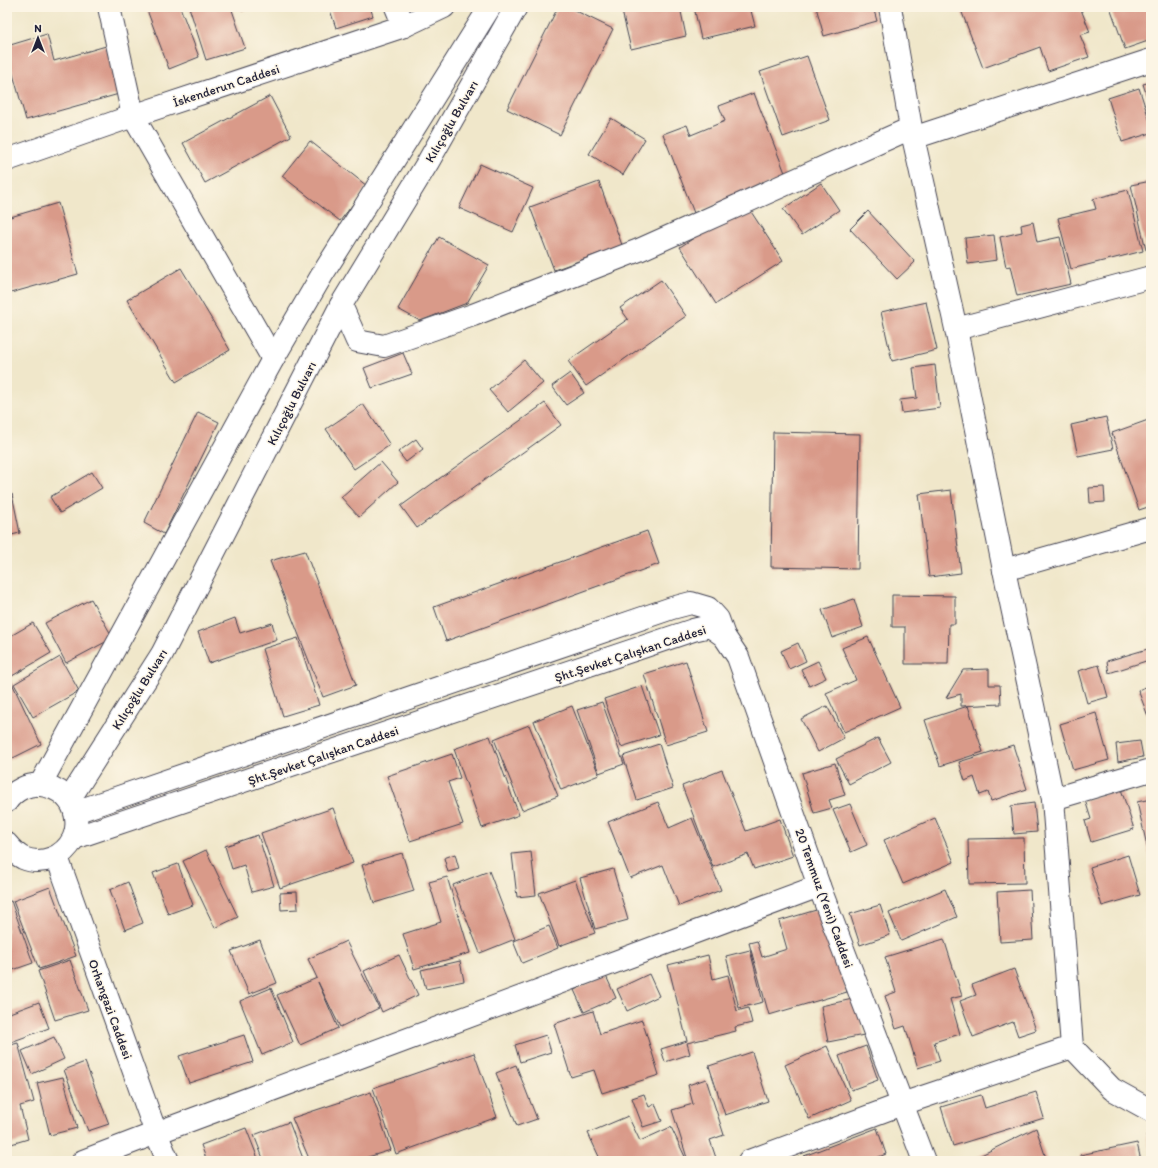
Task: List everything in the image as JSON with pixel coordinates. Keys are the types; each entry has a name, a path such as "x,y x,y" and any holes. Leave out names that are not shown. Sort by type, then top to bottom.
{"street":[{"path":"109,7 133,116 273,359"},
{"name":"İskenderun Caddesi","path":"7,160 133,116 400,16 444,7"},
{"name":"Kılıçoğlu Bulvarı","path":"40,785 273,359 322,275 490,7"},
{"name":"Kılıçoğlu Bulvarı","path":"72,806 162,654 341,305 428,162 516,7"},
{"path":"890,7 912,133 956,329 1004,570 1053,799 1072,1047 1112,1089 1151,1110"},
{"path":"341,305 357,340 384,346 473,315 638,250 912,133 1151,60"},
{"path":"956,329 1151,277"},
{"path":"1004,570 1151,528"},
{"name":"Şht.Şevket Çalışkan Caddesi","path":"72,806 691,603 708,608 718,619 724,636"},
{"name":"Şht.Şevket Çalışkan Caddesi","path":"74,838 693,630 710,626 724,636"},
{"name":"20 Temmuz (Yeni) Caddesi","path":"724,636 738,656 819,886 924,1161"},
{"path":"1053,799 1151,770"},
{"path":"7,801 19,790 29,786 40,785 51,787 61,792 72,806 77,825 74,838 66,849 57,857 34,861 12,856"},
{"name":"Orhangazi Caddesi","path":"57,857 156,1133 168,1161"},
{"path":"83,1161 819,886"},
{"path":"749,1161 902,1104 1072,1047"}],"building":[{"path":"156,7 180,7 199,57 169,69 147,10"},
{"path":"189,7 231,7 245,48 206,60"},
{"path":"240,7 252,7 242,11"},
{"path":"329,7 370,7 373,16 336,28"},
{"path":"558,7 568,7 613,29 560,135 507,109"},
{"path":"621,7 680,7 686,36 631,49"},
{"path":"694,7 750,7 755,26 701,39"},
{"path":"816,7 873,7 877,21 824,36"},
{"path":"970,7 1080,7 1090,32 1080,35 1089,57 1048,71 1040,47 983,68 961,10"},
{"path":"1110,7 1151,7 1151,40 1125,49"},
{"path":"47,34 54,61 106,46 119,94 26,120 7,53 7,46"},
{"path":"807,56 830,120 783,137 760,72"},
{"path":"1151,82 1151,109 1143,84"},
{"path":"1139,88 1151,125 1151,133 1122,142 1108,98"},
{"path":"754,93 787,178 694,213 663,134 687,125 691,135 725,121 719,106"},
{"path":"270,96 291,136 205,183 183,143"},
{"path":"611,118 645,139 623,175 589,154"},
{"path":"310,141 367,186 340,221 282,176"},
{"path":"480,164 533,188 513,232 459,208"},
{"path":"1151,181 1151,248 1146,250 1131,185"},
{"path":"599,182 622,245 554,270 530,207"},
{"path":"821,183 839,210 802,235 783,209"},
{"path":"1128,190 1143,251 1071,269 1058,218 1096,209 1093,199"},
{"path":"58,203 78,274 7,294 7,218"},
{"path":"746,204 783,261 716,304 680,247"},
{"path":"868,211 915,262 897,279 850,229"},
{"path":"1033,222 1037,242 1060,237 1071,284 1017,296 1010,266 1006,267 1000,237 1022,232 1021,225"},
{"path":"994,235 997,260 968,264 965,238"},
{"path":"439,237 489,265 467,303 420,321 398,309"},
{"path":"181,268 230,350 176,382 127,300"},
{"path":"661,280 686,316 586,386 568,361 628,319 620,308"},
{"path":"926,302 937,350 892,361 881,312"},
{"path":"403,353 412,374 372,388 364,368"},
{"path":"524,360 543,383 508,412 489,390"},
{"path":"935,365 940,408 902,413 900,400 917,398 913,368"},
{"path":"570,373 584,393 566,405 552,386"},
{"path":"545,403 561,425 417,528 401,506"},
{"path":"363,404 390,445 354,469 326,429"},
{"path":"198,412 219,422 164,534 144,523"},
{"path":"1106,417 1113,449 1078,456 1071,425"},
{"path":"1151,419 1151,506 1139,510 1112,433"},
{"path":"773,432 860,434 858,569 771,567"},
{"path":"416,439 423,449 406,462 398,452"},
{"path":"381,462 398,482 359,517 341,497"},
{"path":"92,472 102,488 60,513 50,497"},
{"path":"1104,487 1105,502 1090,503 1089,488"},
{"path":"951,490 961,573 929,577 919,494"},
{"path":"12,494 20,533 7,536 7,495"},
{"path":"647,531 659,564 446,641 434,607"},
{"path":"305,551 356,685 323,697 270,561"},
{"path":"892,595 955,596 955,624 949,624 948,664 905,664 905,627 892,627"},
{"path":"91,599 113,638 66,663 45,623"},
{"path":"854,599 863,627 832,638 822,610"},
{"path":"235,618 240,633 272,623 277,640 209,663 198,632"},
{"path":"33,623 51,653 7,679 7,638"},
{"path":"868,637 900,707 844,732 826,693 856,680 842,648"},
{"path":"298,638 319,705 283,716 262,649"},
{"path":"798,643 806,661 789,669 781,651"},
{"path":"1151,648 1151,679 1146,661 1109,673 1107,661"},
{"path":"60,657 79,691 33,717 14,684"},
{"path":"686,661 708,732 666,745 644,674"},
{"path":"818,661 826,678 809,686 801,669"},
{"path":"1099,665 1108,697 1087,703 1078,671"},
{"path":"989,669 989,685 1000,685 1001,704 961,706 961,694 946,698 963,670"},
{"path":"10,679 41,744 7,761 7,680"},
{"path":"1151,685 1151,724 1138,690"},
{"path":"642,686 659,735 621,747 604,699"},
{"path":"602,702 624,764 599,773 577,710"},
{"path":"572,706 599,775 561,790 534,721"},
{"path":"827,706 844,738 818,752 801,719"},
{"path":"968,706 983,752 940,766 925,720"},
{"path":"1096,713 1109,760 1073,770 1060,724"},
{"path":"529,725 558,796 522,810 494,739"},
{"path":"490,736 519,815 482,828 454,749"},
{"path":"878,738 891,762 849,784 836,759"},
{"path":"1140,741 1143,757 1118,762 1116,744"},
{"path":"659,744 673,788 637,800 623,756"},
{"path":"1013,745 1027,789 991,801 988,792 980,795 974,777 965,781 959,762"},
{"path":"452,754 460,778 448,782 463,824 410,841 387,776"},
{"path":"835,763 845,795 829,800 832,808 814,813 802,773"},
{"path":"722,770 746,831 780,819 793,856 754,869 748,854 713,867 682,786"},
{"path":"1121,789 1134,829 1091,842 1085,821 1091,819 1085,800"},
{"path":"1151,799 1151,859 1150,859 1137,802"},
{"path":"658,802 669,828 692,818 721,890 679,906 663,865 630,878 608,822"},
{"path":"1034,803 1037,832 1014,834 1011,806"},
{"path":"850,804 867,845 851,852 833,810"},
{"path":"333,808 353,863 280,888 261,833"},
{"path":"935,818 954,862 903,884 884,840"},
{"path":"258,835 274,886 252,892 244,865 232,869 225,846"},
{"path":"1024,838 1025,883 969,884 968,839"},
{"path":"206,850 238,917 215,928 183,861"},
{"path":"531,852 536,895 517,897 512,854"},
{"path":"402,853 414,891 374,903 362,865"},
{"path":"455,854 459,869 448,872 444,858"},
{"path":"1128,855 1140,895 1102,906 1090,867"},
{"path":"178,864 193,905 168,914 153,873"},
{"path":"613,869 628,920 595,929 580,878"},
{"path":"489,871 515,939 480,953 453,885"},
{"path":"447,877 470,953 414,969 403,934 441,922 429,882"},
{"path":"575,880 595,933 559,946 539,893"},
{"path":"128,882 143,923 125,930 110,890"},
{"path":"50,887 76,956 39,969 13,901"},
{"path":"945,889 957,917 901,941 889,913"},
{"path":"1030,890 1033,940 1000,942 997,892"},
{"path":"297,892 298,909 281,910 280,893"},
{"path":"11,901 33,963 7,972 7,902"},
{"path":"880,905 890,935 860,945 850,914"},
{"path":"823,908 847,992 769,1015 749,943 757,941 762,957 787,949 779,921"},
{"path":"549,926 558,948 522,963 513,941"},
{"path":"944,939 962,996 950,999 960,1034 934,1042 940,1061 918,1068 905,1026 896,1029 885,996 896,992 885,957"},
{"path":"260,940 277,983 249,994 231,951"},
{"path":"346,941 379,1008 340,1027 318,982 338,1028 300,1045 277,995 317,978 308,959"},
{"path":"750,950 763,1002 739,1008 726,956"},
{"path":"399,955 418,995 382,1012 364,971"},
{"path":"708,955 713,979 728,975 737,1011 748,1008 752,1023 735,1027 736,1031 687,1043 690,1054 665,1062 661,1049 687,1041 668,965"},
{"path":"70,960 88,1010 55,1020 38,971"},
{"path":"460,961 464,981 426,989 421,970"},
{"path":"1014,969 1036,1030 1018,1036 1013,1022 973,1037 960,1001 976,995 972,985"},
{"path":"649,974 659,996 627,1011 617,989"},
{"path":"606,976 616,998 584,1012 574,990"},
{"path":"271,988 293,1042 262,1055 240,1001"},
{"path":"857,998 864,1035 828,1042 821,1006"},
{"path":"39,1002 49,1028 11,1042 7,1031 7,1014"},
{"path":"593,1011 600,1034 642,1020 659,1075 602,1093 594,1070 571,1077 554,1024"},
{"path":"244,1035 253,1062 189,1083 179,1056"},
{"path":"546,1035 551,1052 520,1062 515,1045"},
{"path":"54,1037 64,1059 32,1074 22,1051"},
{"path":"18,1043 34,1102 20,1106 28,1139 8,1145 7,1046"},
{"path":"827,1046 851,1100 809,1119 785,1065"},
{"path":"866,1046 878,1080 851,1090 839,1056"},
{"path":"752,1052 768,1101 725,1115 709,1066"},
{"path":"474,1053 497,1117 396,1154 373,1088"},
{"path":"85,1062 109,1124 88,1131 64,1070"},
{"path":"516,1065 537,1119 517,1126 496,1073"},
{"path":"63,1077 77,1128 50,1135 37,1083"},
{"path":"706,1079 724,1135 710,1140 716,1158 706,1161 688,1161 672,1110 693,1104 688,1085"},
{"path":"371,1092 391,1150 355,1161 310,1161 292,1118"},
{"path":"1036,1092 1044,1118 953,1146 941,1107 981,1095 985,1108"},
{"path":"644,1094 649,1107 655,1104 662,1121 643,1127 632,1098"},
{"path":"628,1116 640,1141 671,1127 687,1161 601,1161 588,1133"},
{"path":"289,1122 304,1161 264,1161 254,1135"},
{"path":"246,1128 259,1161 207,1161 201,1145"},
{"path":"877,1128 886,1154 869,1161 806,1161 804,1156"},
{"path":"1036,1128 1047,1161 969,1161"},
{"path":"1151,1134 1151,1153 1146,1135"},
{"path":"1137,1143 1141,1161 1081,1161 1080,1155"}]}
